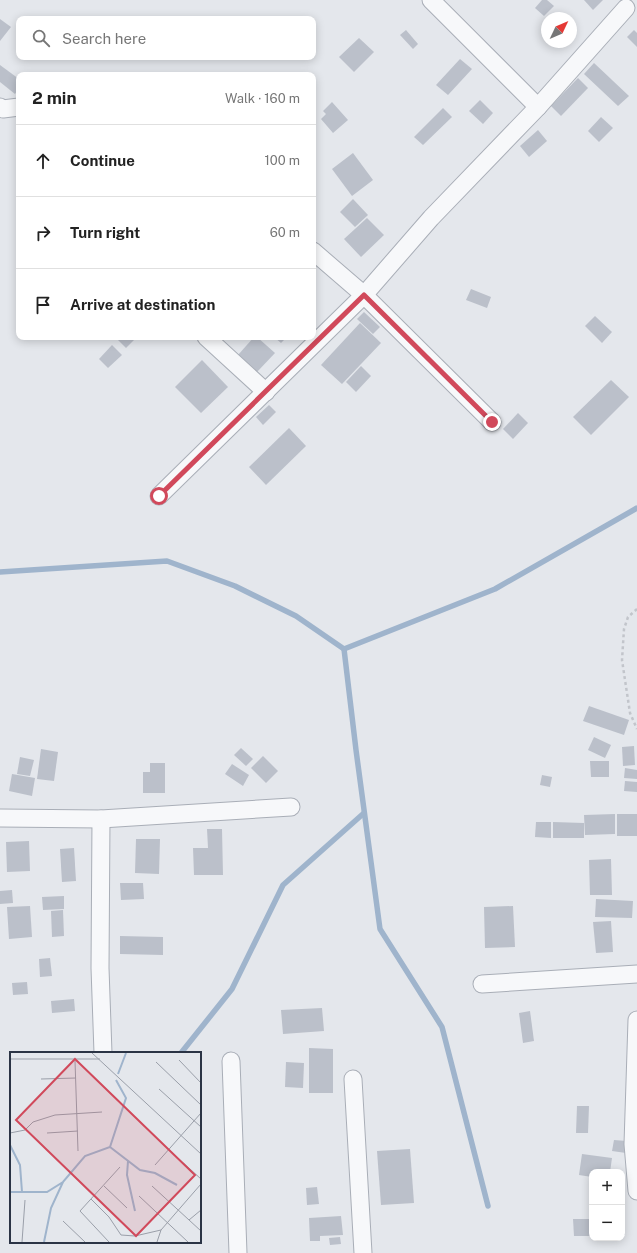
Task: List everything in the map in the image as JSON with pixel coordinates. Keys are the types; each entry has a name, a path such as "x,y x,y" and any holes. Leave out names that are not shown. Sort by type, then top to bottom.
{"street":[{"path":"431,0 538,107"},
{"path":"159,496 364,295 431,218 538,107 627,9"},
{"path":"0,108 16,107"},
{"path":"316,254 364,295 492,422"},
{"path":"209,340 266,392"},
{"path":"0,818 101,818 291,807"},
{"path":"101,818 100,968 104,1052"},
{"path":"482,984 637,974"},
{"path":"637,1020 633,1144 637,1191"},
{"path":"231,1061 238,1253"},
{"path":"353,1079 363,1253"}],"path":[{"path":"637,609 628,617 624,629 622,660 630,713 637,729"}],"building":[{"path":"542,0 547,0 554,6 548,12 541,12 541,13 535,8"},
{"path":"584,0 603,0 593,10"},
{"path":"0,19 11,27 0,41"},
{"path":"406,30 418,44 413,49 400,35"},
{"path":"634,30 637,33 637,47 627,37"},
{"path":"359,38 374,52 354,72 339,57"},
{"path":"460,59 472,69 448,95 436,85"},
{"path":"594,63 629,96 618,106 584,74"},
{"path":"0,65 16,77 15,94 0,82"},
{"path":"578,78 588,88 561,116 551,106"},
{"path":"480,100 493,113 483,124 469,111"},
{"path":"332,102 348,120 333,133 321,119 326,114 323,111"},
{"path":"443,108 452,117 423,145 414,137"},
{"path":"601,117 613,128 599,142 588,131"},
{"path":"538,130 547,141 529,157 520,146"},
{"path":"353,153 373,180 352,196 332,169"},
{"path":"353,199 368,215 355,227 340,212"},
{"path":"367,218 384,235 361,257 344,239"},
{"path":"471,289 491,297 487,308 466,300"},
{"path":"364,312 380,327 373,334 357,319"},
{"path":"595,316 612,332 602,343 585,326"},
{"path":"360,323 381,343 342,384 321,365"},
{"path":"118,340 134,340 126,348"},
{"path":"251,340 260,340 275,353 257,372 238,355"},
{"path":"112,345 122,355 108,368 99,359"},
{"path":"202,360 228,387 201,413 175,387"},
{"path":"361,366 371,376 356,392 346,382"},
{"path":"611,380 629,397 591,435 573,417"},
{"path":"269,405 276,412 263,425 256,417"},
{"path":"518,413 528,423 513,439 503,429"},
{"path":"289,428 306,446 266,485 249,467"},
{"path":"589,706 629,720 624,735 583,721"},
{"path":"594,737 611,745 605,758 588,750"},
{"path":"634,746 635,765 623,766 622,747"},
{"path":"241,748 253,759 246,766 234,755"},
{"path":"41,749 58,752 54,781 37,779"},
{"path":"263,756 278,771 266,783 251,768"},
{"path":"20,757 34,760 30,776 17,774"},
{"path":"590,761 609,761 609,777 591,777"},
{"path":"150,763 165,763 165,793 143,793 143,772 150,772"},
{"path":"232,764 249,775 243,786 225,774"},
{"path":"625,768 637,770 637,779 624,778"},
{"path":"12,774 35,778 32,796 9,791"},
{"path":"542,775 552,777 550,787 540,785"},
{"path":"625,781 637,782 637,792 624,791"},
{"path":"615,814 615,834 585,835 584,815"},
{"path":"617,814 637,814 637,836 617,836"},
{"path":"536,822 551,822 551,838 535,837"},
{"path":"553,822 584,823 584,838 553,838"},
{"path":"207,829 222,829 223,875 194,875 193,848 208,848"},
{"path":"136,839 160,839 159,874 135,873"},
{"path":"29,841 30,871 7,872 6,842"},
{"path":"74,848 76,881 62,882 60,849"},
{"path":"611,859 612,895 590,895 589,860"},
{"path":"120,883 143,883 144,899 121,900"},
{"path":"12,890 13,903 0,904 0,891"},
{"path":"64,896 64,909 43,910 42,897"},
{"path":"596,899 633,901 632,918 595,917"},
{"path":"30,906 32,937 9,939 7,907"},
{"path":"513,906 515,947 485,948 484,907"},
{"path":"63,910 64,936 52,937 51,911"},
{"path":"611,921 613,952 596,953 593,922"},
{"path":"120,936 163,937 163,955 120,954"},
{"path":"50,958 52,976 40,977 39,959"},
{"path":"27,982 28,994 13,995 12,983"},
{"path":"74,999 75,1011 52,1013 51,1001"},
{"path":"322,1008 324,1031 283,1034 281,1010"},
{"path":"530,1011 534,1041 523,1043 519,1013"},
{"path":"309,1048 333,1049 333,1093 309,1093"},
{"path":"286,1062 304,1063 303,1088 285,1087"},
{"path":"577,1106 589,1106 588,1133 576,1133"},
{"path":"614,1140 627,1141 626,1153 612,1151"},
{"path":"410,1149 414,1203 381,1205 377,1151"},
{"path":"582,1154 612,1158 610,1169 589,1169 589,1177 579,1175"},
{"path":"317,1187 319,1204 307,1205 306,1188"},
{"path":"341,1216 343,1235 320,1236 320,1241 310,1241 309,1218"},
{"path":"573,1219 589,1219 589,1236 574,1236"},
{"path":"340,1237 341,1244 330,1245 329,1238"}],"waterway":[{"path":"0,572 167,561 235,586 296,616 344,649 495,589 637,508"},
{"path":"344,649 380,929 442,1027 488,1206"},
{"path":"182,1052 232,989 283,885 364,813"}],"route":[{"path":"159,496 364,295 492,422"}]}
